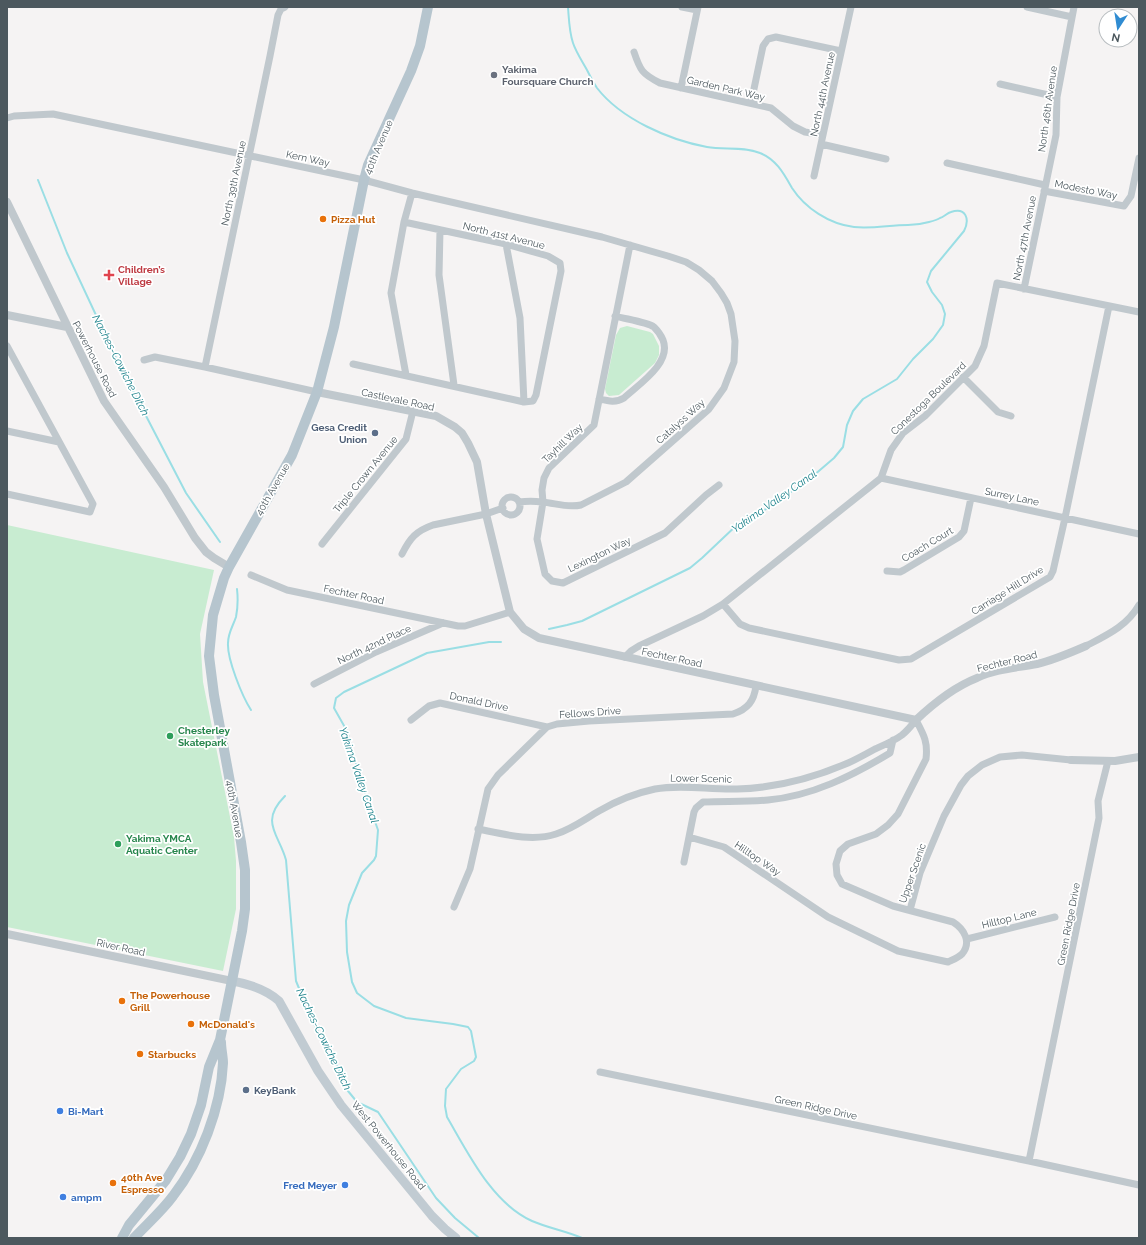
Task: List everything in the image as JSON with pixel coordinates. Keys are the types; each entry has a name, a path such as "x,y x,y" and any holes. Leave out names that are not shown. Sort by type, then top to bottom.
{"main road":[{"name":"40th Avenue","path":"220,1040 242,931 245,909 245,870 214,695 209,656 213,615 224,578 229,567 292,455 317,392 334,327 368,165 411,71 420,46 428,7"},
{"name":"West Powerhouse Road","path":"232,981 264,990 279,1001 318,1071 341,1105 432,1216 456,1238"},
{"path":"122,1238 129,1225 162,1185 180,1157 195,1124 201,1105 209,1067 220,1040"},
{"path":"134,1238 174,1195 192,1168 207,1135 217,1106 222,1072 223,1063 220,1040"}],"street":[{"name":"North 39th Avenue","path":"205,367 278,15 281,9 285,7"},
{"path":"681,88 697,8 682,7"},
{"name":"North 44th Avenue","path":"851,7 821,144 886,159"},
{"path":"1027,7 1072,17"},
{"name":"North 46th Avenue","path":"1044,188 1056,134 1057,97 1074,7"},
{"path":"752,103 763,46 768,39 776,37 841,51"},
{"name":"Garden Park Way","path":"634,52 640,69 647,76 660,83 771,108 793,126 805,132 823,135"},
{"path":"1000,84 1057,97"},
{"name":"Kern Way","path":"7,118 14,116 53,114 364,180 412,193 602,237"},
{"path":"814,176 821,144"},
{"name":"Modesto Way","path":"947,164 1124,206 1131,196 1139,158"},
{"name":"North 47th Avenue","path":"1024,289 1044,188"},
{"path":"406,375 391,293 404,222 412,193"},
{"name":"Powerhouse Road","path":"7,202 104,401 164,487 195,538 206,552 229,567"},
{"name":"North 41st Avenue","path":"404,222 506,244 548,256 560,263 561,271 536,395 533,401 524,402"},
{"path":"440,230 439,275 454,386"},
{"name":"Catalyss Way","path":"519,502 543,502 566,507 581,505 626,482 708,409 724,388 734,362 736,341 731,314 727,303 712,281 699,270 686,262 602,237"},
{"path":"353,364 524,402 520,318 506,244"},
{"name":"Tayhill Way","path":"543,502 542,490 546,473 594,425 630,245"},
{"name":"Conestoga Boulevard","path":"881,478 890,450 896,440 911,426 925,416 975,366 984,346 997,283 1139,312"},
{"name":"Carriage Hill Drive","path":"723,604 740,624 749,628 899,660 911,659 1050,577 1053,571 1066,518 1108,306"},
{"path":"7,315 67,327"},
{"path":"599,399 615,402 624,398 657,367 662,360 665,351 661,336 653,327 615,316"},
{"path":"7,346 93,504 90,512 7,494"},
{"name":"Castlevale Road","path":"144,360 155,357 205,367 317,392 436,416 446,421 462,433 477,462 486,514 510,612"},
{"path":"963,377 998,412 1011,416"},
{"name":"Triple Crown Avenue","path":"322,544 406,439 413,411"},
{"path":"7,431 59,442"},
{"path":"625,657 638,646 703,616 723,604 881,478"},
{"name":"Surrey Lane","path":"881,478 1139,534"},
{"name":"Lexington Way","path":"543,502 537,539 545,574 552,581 563,583 665,533 719,485"},
{"name":"Catalyss Way","path":"510,497 515,498 519,502 520,508 514,514 508,514 503,508 504,502 510,497"},
{"name":"Coach Court","path":"887,571 900,572 959,537 964,531 971,498"},
{"name":"Catalyss Way","path":"402,554 410,539 426,528 433,525 486,514 503,508"},
{"name":"Fechter Road","path":"251,575 287,590 443,623 465,626 510,612 524,629 539,638 916,720 948,694 978,677 1039,664 1086,646"},
{"path":"1086,646 1114,631 1128,621 1139,605"},
{"name":"North 42nd Place","path":"314,684 376,652 443,623"},
{"name":"Fellows Drive","path":"454,907 470,869 488,789 492,781 546,727 589,720 733,714 750,705 756,686"},
{"name":"Donald Drive","path":"411,720 430,706 440,703 546,727"},
{"name":"Lower Scenic","path":"478,829 508,835 539,837 555,834 576,825 600,810 638,794 669,787 685,786 709,789 738,789 788,783 814,776 849,763 894,740 903,734 916,720"},
{"name":"Upper Scenic","path":"916,720 926,740 928,750 926,759 898,814 888,825 876,834 848,844 843,848 840,851 836,864 837,875 842,884 893,906 910,910 920,873 938,830 961,785 968,776 982,764 1000,757 1022,755 1071,760"},
{"path":"684,862 694,812 703,802 769,800 802,794 842,779 869,766 890,753 894,740"},
{"path":"1071,760 1108,761 1139,757"},
{"name":"Green Ridge Drive","path":"1029,1161 1098,826 1098,801 1108,761"},
{"name":"Hilltop Way","path":"689,836 724,847 828,917 898,951 948,962 962,954 967,939"},
{"path":"910,910 953,922 960,926 967,939"},
{"name":"Hilltop Lane","path":"967,939 1055,917"},
{"name":"River Road","path":"7,934 232,981"},
{"name":"Green Ridge Drive","path":"600,1072 1139,1185"}],"green space":[{"path":"627,326 653,334 659,346 659,355 655,363 619,395 609,396 605,389 616,335 620,328"},
{"path":"7,525 214,570 200,634 203,682 234,837 236,861 236,909 223,971 7,927"}],"waterway":[{"name":"Yakima Valley Canal","path":"549,629 582,621 690,568 739,523 770,507 813,476 834,458 843,447 847,425 853,411 863,399 897,379 913,359 933,339 943,325 945,314 942,305 932,292 927,282 931,271 964,231 967,222 965,215 960,211 956,211 926,223 868,228 845,225 827,219 818,214 804,202 797,195 775,163 766,156 754,151 714,148 692,144 662,133 632,118 607,99 597,88 573,43 568,7"},
{"name":"Naches-Cowiche Ditch","path":"38,180 67,253 116,358 186,493 220,542"},
{"name":"Naches-Cowiche Ditch","path":"237,589 237,613 229,636 228,650 243,696 251,710"},
{"name":"Yakima Valley Canal","path":"501,642 489,642 427,653 344,692 336,698 334,708 347,731 363,788 378,830 376,856 362,873 349,905 346,921 347,952 352,982 357,993 374,1006 406,1018 468,1027 471,1031 476,1057 474,1061 461,1069 446,1089 445,1106 447,1117 482,1176 505,1202 518,1213 532,1221 582,1238"},
{"name":"Naches-Cowiche Ditch","path":"285,796 277,805 273,813 272,821 273,828 286,860 296,981 316,1028 335,1061 348,1091 357,1102 378,1112 436,1198 455,1218 479,1238"}],"place":[{"name":"Yakima Foursquare Church","path":"494,75"},
{"name":"Pizza Hut","path":"323,219"},
{"name":"Children’s Village","path":"109,275"},
{"name":"Gesa Credit Union","path":"375,433"},
{"name":"Chesterley Skatepark","path":"170,736"},
{"name":"Yakima YMCA Aquatic Center","path":"118,844"},
{"name":"The Powerhouse Grill","path":"122,1001"},
{"name":"McDonald's","path":"191,1024"},
{"name":"Starbucks","path":"140,1054"},
{"name":"KeyBank","path":"246,1090"},
{"name":"Bi-Mart","path":"60,1111"},
{"name":"40th Ave Espresso","path":"113,1183"},
{"name":"Fred Meyer","path":"345,1185"},
{"name":"ampm","path":"63,1197"}]}
